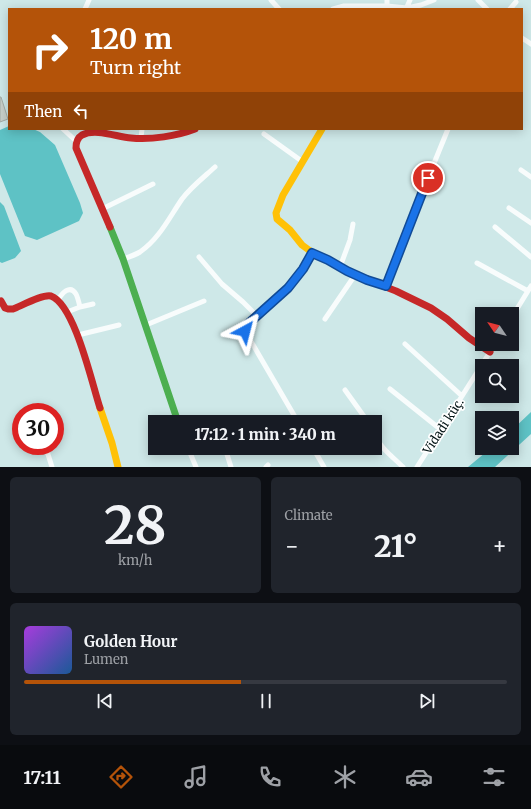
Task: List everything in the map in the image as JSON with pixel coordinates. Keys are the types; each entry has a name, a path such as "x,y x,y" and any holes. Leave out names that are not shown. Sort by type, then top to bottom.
{"street":[{"path":"271,0 278,8"},
{"path":"387,0 387,6"},
{"path":"410,8 434,0"},
{"path":"478,0 486,8"},
{"path":"511,8 516,2"},
{"path":"337,8 344,6 387,6 400,8"},
{"path":"64,130 76,141"},
{"path":"141,138 142,130"},
{"path":"176,415 123,259 76,148 76,141 85,134 95,133 141,138 183,134 193,130"},
{"path":"321,130 283,195 276,213 277,220 290,230 302,245 312,253 355,275 386,286 431,308 447,319 469,338 490,352"},
{"path":"386,286 416,205 448,130"},
{"path":"264,134 303,162"},
{"path":"123,259 139,253 148,245 161,232 192,187 216,167"},
{"path":"521,170 531,178"},
{"path":"102,209 153,184"},
{"path":"509,208 531,223"},
{"path":"340,267 350,240 353,224"},
{"path":"496,227 531,257"},
{"path":"294,415 245,331 245,328 256,316 288,288 303,269 312,253"},
{"path":"199,257 222,284 243,302 256,316"},
{"path":"477,263 529,289 518,307"},
{"path":"325,319 355,275"},
{"path":"58,300 65,291 69,290 74,292 77,296 80,307"},
{"path":"1,300 4,307 8,310 50,296 58,300 67,312 78,335 118,467"},
{"path":"146,325 204,301"},
{"path":"67,312 93,304"},
{"path":"78,335 119,325"},
{"path":"405,344 462,396"},
{"name":"Vidadi küç.","path":"417,467 490,352"},
{"path":"390,389 440,429"},
{"path":"345,390 363,415"},
{"path":"382,446 403,467"},
{"path":"48,455 52,467"},
{"path":"191,455 196,467"},
{"path":"227,455 231,467"},
{"path":"317,455 324,467"}],"water":[{"path":"8,126 8,130 35,130 40,132 55,145 80,203 83,213 79,221 37,240 25,236 0,174 0,130"},
{"path":"0,202 4,206 21,251 15,258 2,263 0,262"},
{"path":"531,412 531,434 519,445 519,423"},
{"path":"483,455 508,455 495,467 468,467"}],"building":[{"path":"0,97 8,119 0,122"}],"traffic: fast":[{"path":"110,227 123,259 176,415"}],"traffic: slow":[{"path":"321,130 283,195 276,213 277,219 290,230 302,245 313,253 328,259 355,275"},
{"path":"100,408 112,443 118,467"}],"traffic: jam":[{"path":"110,227 76,148 79,138 82,135 94,132 131,138 155,138 180,134 192,130"},
{"path":"355,275 396,291 431,308 447,319 469,338 490,352"},
{"path":"1,301 5,308 8,309 13,309 38,298 47,296 51,296 60,302 68,314 82,346 100,408"}],"route":[{"path":"245,331 248,324 288,288 303,269 312,253 367,280 386,286 416,205 428,178"}]}
